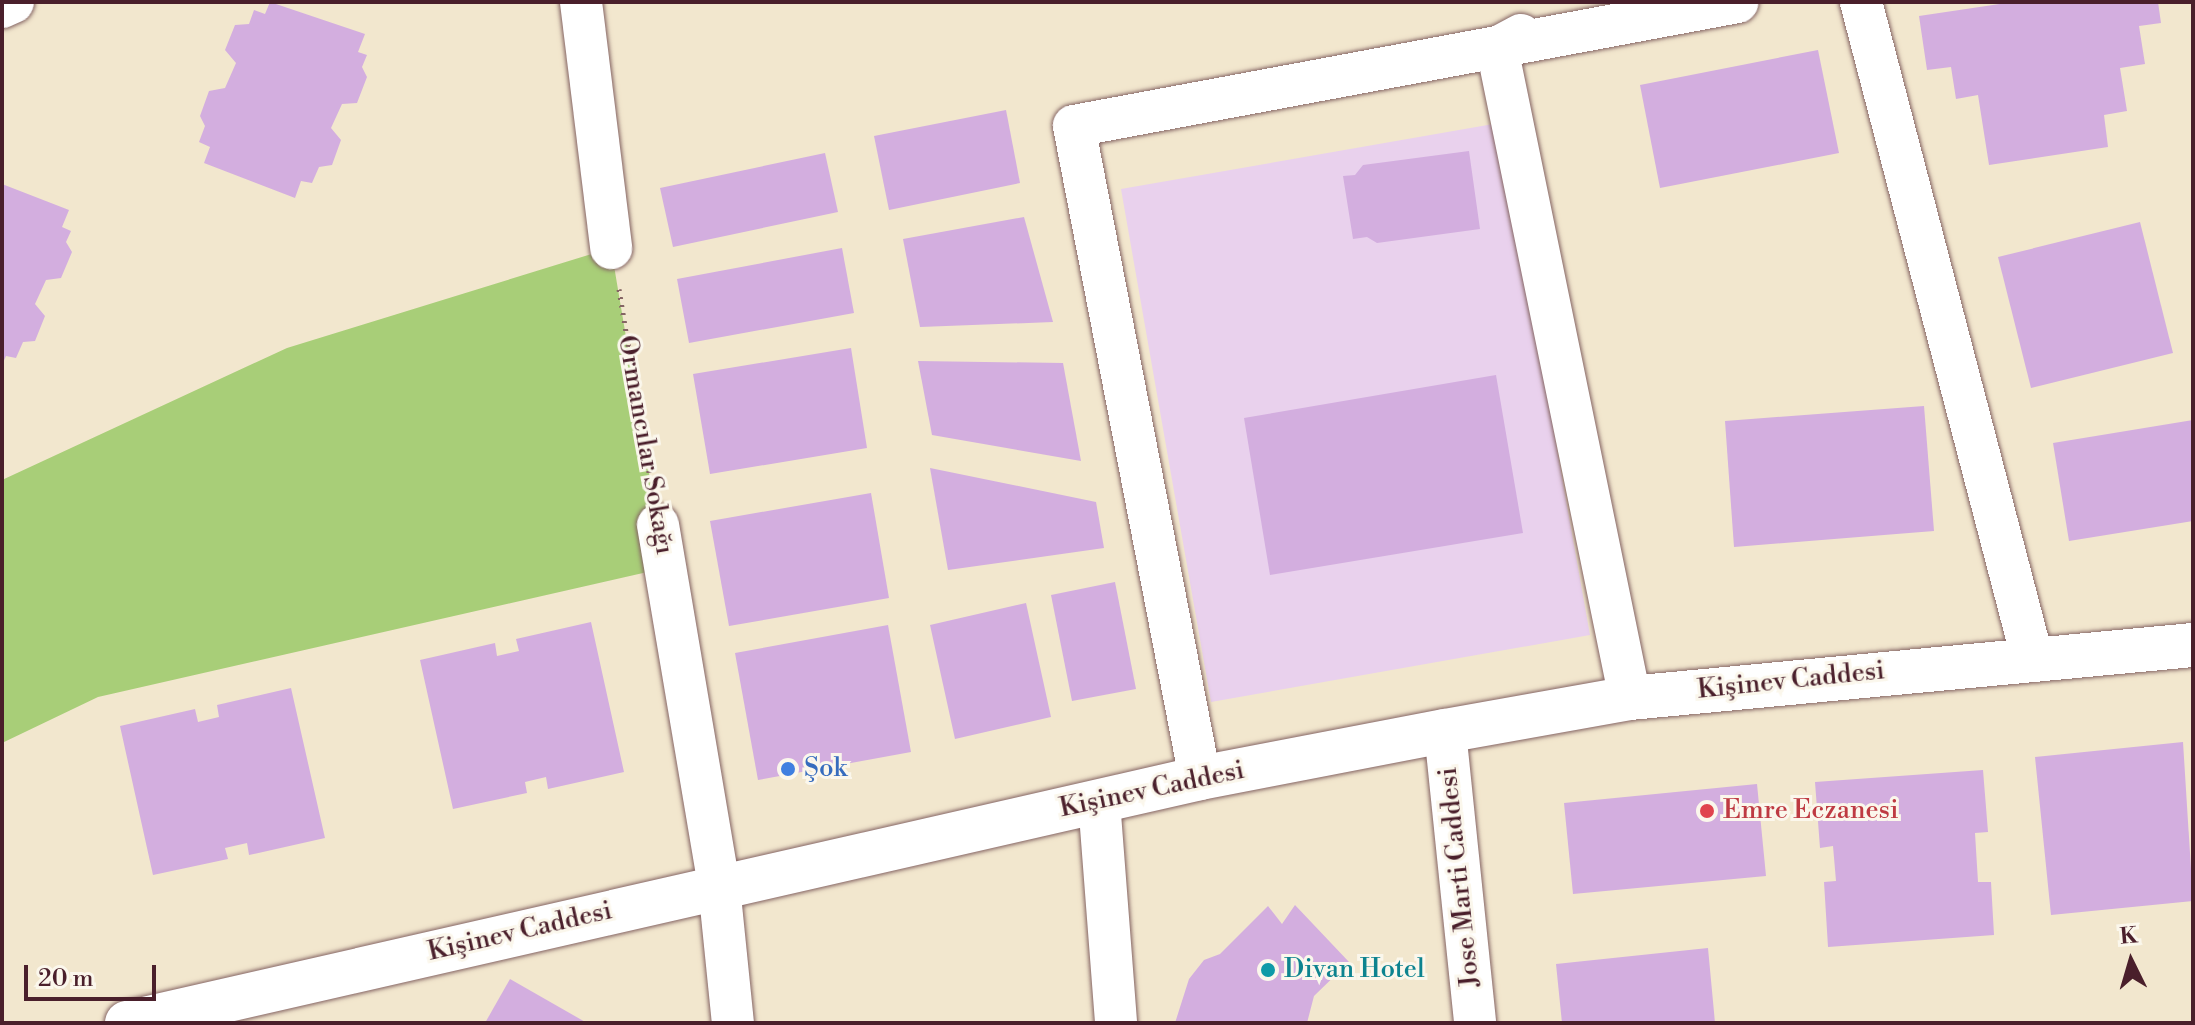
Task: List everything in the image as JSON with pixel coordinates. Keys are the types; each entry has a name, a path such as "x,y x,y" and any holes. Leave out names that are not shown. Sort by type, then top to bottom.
{"street":[{"path":"2,7 13,2"},
{"path":"581,2 611,248"},
{"path":"1497,48 1582,2"},
{"path":"1200,778 1074,126 1738,2"},
{"path":"1861,2 2032,657"},
{"path":"1497,48 1630,698"},
{"name":"Ormancılar Sokağı","path":"658,525 719,886 733,1023"},
{"name":"Kişinev Caddesi","path":"127,1023 1200,778 1445,731 1630,698 2032,657 2193,645"},
{"name":"Jose Marti Caddesi","path":"1445,731 1475,1023"},
{"path":"1099,801 1116,1023"}],"path":[{"name":"Ormancılar Sokağı","path":"611,248 658,525"}],"shaded area":[{"path":"1499,123 1590,635 1211,702 1121,189"}],"green space":[{"path":"611,248 665,568 98,697 2,743 2,480 287,348"}],"building":[{"path":"270,2 365,34 358,52 367,55 362,67 367,77 357,103 342,104 331,128 341,140 332,165 319,167 312,183 301,181 295,198 204,163 210,147 199,142 205,126 200,116 209,91 225,88 236,63 225,50 235,25 249,24 254,10 265,14"},
{"path":"2013,2 2158,2 2161,23 2139,26 2145,64 2120,68 2127,111 2104,115 2108,147 1989,165 1978,95 1956,99 1951,67 1927,70 1919,16"},
{"path":"1818,50 1839,153 1660,188 1640,85"},
{"path":"1006,110 1020,183 889,210 874,136"},
{"path":"1469,151 1480,229 1377,243 1367,237 1353,239 1343,176 1355,175 1363,165"},
{"path":"825,153 838,212 673,247 660,188"},
{"path":"2,184 69,210 62,227 71,231 66,242 72,252 61,278 46,280 35,304 45,316 35,341 23,342 16,358 6,356 2,365"},
{"path":"1024,217 1053,322 920,327 903,239"},
{"path":"2140,222 2173,353 2031,388 1998,257"},
{"path":"842,248 854,313 689,343 677,279"},
{"path":"851,348 867,448 710,474 693,374"},
{"path":"918,361 1063,363 1081,461 932,435"},
{"path":"1496,375 1523,533 1270,575 1244,418"},
{"path":"1924,406 1934,531 1734,547 1725,421"},
{"path":"2193,420 2193,521 2069,541 2053,443"},
{"path":"930,468 1096,502 1104,548 948,570"},
{"path":"871,493 889,598 729,626 710,521"},
{"path":"1115,582 1136,689 1072,701 1051,595"},
{"path":"1026,603 1051,717 955,739 930,625"},
{"path":"591,622 624,772 548,789 546,777 525,782 527,793 453,809 420,660 495,643 497,656 519,651 516,639"},
{"path":"888,625 911,752 758,780 735,653"},
{"path":"291,688 325,838 249,855 247,843 225,848 228,859 153,875 120,726 195,709 198,722 219,717 217,705"},
{"path":"2183,742 2193,901 2051,915 2035,757"},
{"path":"1983,770 1988,832 1975,833 1978,882 1991,882 1994,935 1828,947 1824,882 1836,881 1833,846 1820,848 1815,782"},
{"path":"1757,784 1766,876 1573,894 1564,803"},
{"name":"Divan Hotel","path":"1295,905 1349,962 1314,996 1307,1023 1175,1023 1189,979 1204,960 1220,954 1268,906 1282,924"},
{"path":"1708,948 1715,1023 1562,1023 1556,964"},
{"path":"510,979 587,1023 485,1023"}],"place":[{"name":"Şok","path":"788,769"},
{"name":"Emre Eczanesi","path":"1707,811"},
{"name":"Divan Hotel","path":"1268,970"}]}
